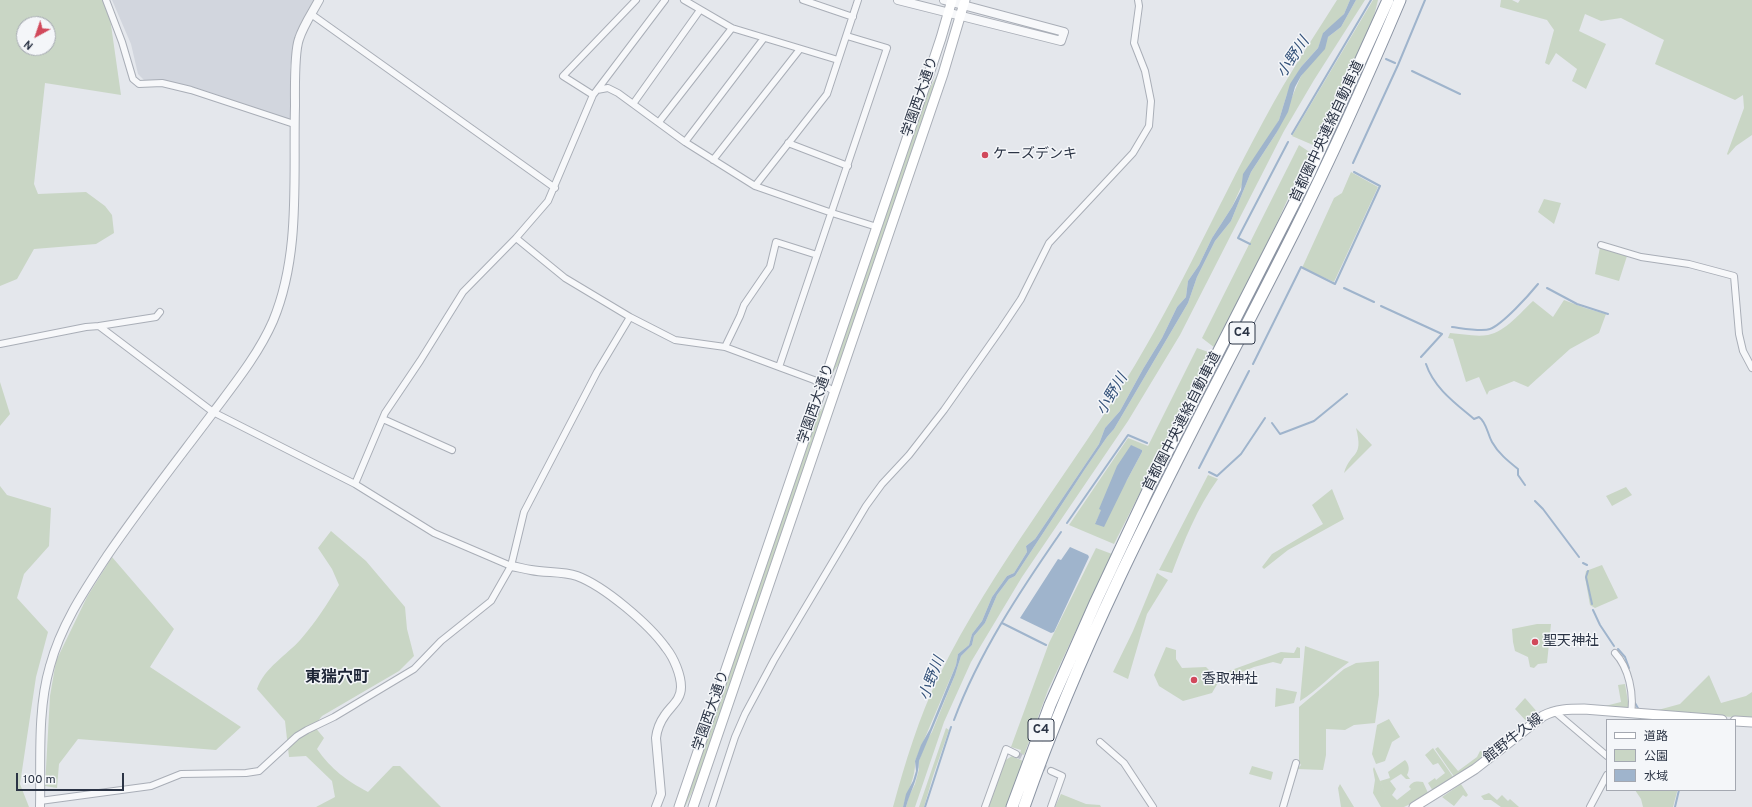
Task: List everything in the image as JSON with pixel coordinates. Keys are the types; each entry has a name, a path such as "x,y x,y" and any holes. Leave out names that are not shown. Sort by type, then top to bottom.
{"highway":[{"name":"首都圏中央連絡自動車道","path":"1012,807 1050,705 1096,600 1151,484 1309,174 1388,0"},
{"name":"首都圏中央連絡自動車道","path":"1024,807 1079,664 1161,491 1298,224 1361,90 1400,0"}],"main road":[{"name":"学園西大通り","path":"679,807 939,46 948,13 949,1"},
{"name":"学園西大通り","path":"693,807 943,74 964,2"},
{"name":"館野牛久線","path":"1414,807 1465,776 1543,716 1554,711 1568,709 1709,719"},
{"path":"1736,721 1752,722"}],"street":[{"path":"106,0 122,42 133,79 139,84 162,83 191,90 294,124"},
{"path":"319,0 298,41 294,124 293,223 287,276 273,321 244,371 125,530 82,594 61,634 49,668 44,694 40,738 40,804 146,788 181,774 246,773 258,771 302,733 334,717 414,669 441,641 491,601 510,566 524,512 597,372 630,317"},
{"path":"636,0 563,76 595,93 608,88 659,122 684,142 755,186 877,227"},
{"path":"355,484 383,419 463,292 516,238 548,201 555,188 595,93 665,0"},
{"path":"684,0 732,28 838,60"},
{"path":"803,0 853,16"},
{"path":"755,186 827,94 858,0"},
{"path":"898,0 1061,42 1064,32 964,2 949,1"},
{"path":"712,807 735,737 745,714 774,660 866,506 882,484 909,455 944,410 997,335 1021,299 1049,243 1134,152 1149,126 1152,101 1145,71 1134,43 1139,6 1138,0"},
{"path":"633,104 700,10"},
{"path":"311,14 555,188"},
{"path":"659,122 732,28"},
{"path":"778,367 832,213 887,48 847,36"},
{"path":"684,142 764,38"},
{"path":"713,160 800,49"},
{"path":"788,144 848,166"},
{"path":"516,238 565,278 630,317 675,340 725,347 814,380 834,391"},
{"path":"725,347 744,305 770,267 776,242 817,255"},
{"path":"1601,245 1641,257 1689,264 1734,276 1739,334 1743,351 1752,368"},
{"path":"0,344 86,327 156,317 160,312"},
{"path":"99,326 213,412 355,484 434,533 510,566 577,576 593,584 638,618 672,656 681,686 680,695 665,716 657,731 656,738 660,794 656,807"},
{"path":"383,419 452,450"},
{"path":"1615,653 1625,667 1632,704 1631,713"},
{"path":"1554,711 1606,755"},
{"path":"1100,742 1124,763 1153,807"},
{"path":"985,807 1006,749 1016,754"},
{"path":"1284,807 1296,763"},
{"path":"1051,771 1062,776 1051,807"},
{"path":"1590,807 1606,777"}],"shaded area":[{"path":"112,0 314,0 296,38 290,67 291,120 145,81 138,74 131,44"}],"green space":[{"path":"0,0 104,0 108,4 121,95 45,83 34,184 38,194 86,192 105,206 112,215 114,233 96,244 34,249 17,279 0,286"},
{"path":"1337,0 1350,0 1344,14 1334,25 1324,32 1318,48 1301,67 1287,94 1279,120 1242,185 1232,207 1212,238 1199,265 1188,281 1186,297 1177,307 1162,338 1120,411 1105,428 1099,444 1035,539 1026,546 1027,552 1014,573 1007,576 992,597 982,621 972,634 969,645 958,654 956,665 915,761 913,779 903,807 893,807 925,708 939,676 960,635 1008,557 1111,404 1135,365 1155,331 1245,156 1289,75"},
{"path":"1356,0 1365,0 1314,80 1284,131 1180,335 1128,421 1022,577 971,662 944,722 915,807 906,807 909,796 915,784 919,769 919,761 926,741 932,732 961,656 972,645 974,636 985,623 997,595 1009,579 1015,576 1085,469 1114,429 1188,303 1197,277 1215,241 1231,221 1251,172 1277,132 1301,76 1328,37 1341,27"},
{"path":"1373,0 1378,0 1374,16 1337,98 1313,145 1292,136"},
{"path":"1501,0 1512,0 1518,3 1520,0 1752,0 1752,135 1736,146 1728,155 1727,154 1744,108 1743,95 1735,100 1655,64 1664,40 1621,18 1601,21 1585,14 1579,31 1606,44 1586,89 1572,81 1577,69 1556,53 1549,65 1545,63 1554,30 1547,20 1500,7"},
{"path":"949,38 948,46 842,359 828,384 827,382 924,99 937,75"},
{"path":"1299,145 1311,153 1305,169 1294,185 1276,225 1215,348 1202,338"},
{"path":"1351,172 1378,187 1334,282 1302,268 1334,198 1342,193"},
{"path":"1544,199 1561,203 1554,224 1538,212"},
{"path":"1600,247 1627,256 1619,281 1595,274"},
{"path":"1564,300 1606,314 1599,333 1570,349 1528,387 1514,381 1489,391 1487,395 1479,377 1466,382 1453,339 1448,338 1450,333 1479,336 1495,333 1507,326 1533,301 1553,317"},
{"path":"1197,348 1211,353 1114,544 1069,525 1128,438 1148,446","holes":["1131,446 1142,450 1127,480 1095,524"]},
{"path":"0,382 10,414 0,426"},
{"path":"829,393 830,395 697,782 685,807 683,807 816,417 822,409"},
{"path":"1356,428 1372,445 1344,473 1358,450"},
{"path":"1208,475 1218,479 1197,513 1172,573 1159,570"},
{"path":"0,486 7,495 51,508 49,546 24,574 17,598 48,632 36,677 20,784 29,807 0,807"},
{"path":"1626,487 1632,495 1612,506 1606,496"},
{"path":"1332,489 1344,519 1288,550 1264,569 1262,567 1272,554 1323,524 1312,505"},
{"path":"331,531 366,561 405,607 407,629 414,656 399,671 322,716 314,726 324,738 317,749 328,763 340,774 368,792 393,766 400,766 441,807 316,807 335,797 332,781 306,756 289,757 285,721 257,689 260,681 270,668 306,633 339,585 332,569 318,548"},
{"path":"1096,548 1112,554 1048,690 1024,755 1020,753 1021,750 1011,747 1049,643"},
{"path":"112,557 174,629 150,667 241,727 216,750 78,739 59,764 57,788 45,786 50,696 56,661 87,597"},
{"path":"1602,565 1618,598 1595,608 1590,605 1585,577 1586,571"},
{"path":"1157,573 1168,580 1147,614 1128,679 1113,672 1133,631"},
{"path":"1537,624 1551,624 1547,663 1538,664 1534,668 1530,667 1528,657 1515,651 1512,629"},
{"path":"1305,646 1349,662 1300,701"},
{"path":"1166,647 1176,650 1176,659 1182,668 1206,667 1215,676 1281,652 1294,653 1297,647 1300,648 1300,658 1284,658 1281,664 1273,662 1254,667 1219,681 1212,693 1183,701 1159,686 1154,675"},
{"path":"1379,661 1379,695 1375,723 1354,725 1345,730 1326,729 1326,755 1323,770 1297,769 1301,765 1299,762 1299,707 1344,669 1356,663"},
{"path":"1709,675 1721,703 1746,696 1752,692 1752,718 1662,713 1658,710 1680,704"},
{"path":"1625,684 1629,708 1605,706 1621,702 1618,685"},
{"path":"1276,688 1297,692 1294,703 1275,707"},
{"path":"1525,698 1539,714 1528,723 1515,709"},
{"path":"1389,719 1400,737 1392,742 1385,761 1376,764 1372,754 1377,725"},
{"path":"946,728 949,730 924,807 919,807"},
{"path":"1438,747 1458,771 1477,757 1480,751 1485,752 1488,755 1455,778 1435,749"},
{"path":"1433,748 1454,778 1433,791 1428,783 1435,778 1436,780 1445,773 1438,763 1433,765 1425,755"},
{"path":"1012,756 1023,761 1006,807 989,807 1004,761"},
{"path":"1405,760 1409,767 1407,775 1410,779 1406,779 1401,774 1390,781 1396,789 1392,795 1397,800 1411,789 1409,787 1412,784 1415,782 1423,782 1429,795 1404,807 1381,807 1373,793 1375,780 1374,767 1380,781 1390,778 1388,772"},
{"path":"1252,766 1273,772 1271,780 1249,774"},
{"path":"1340,784 1354,807 1341,807 1338,788"},
{"path":"1461,784 1468,795 1466,797 1463,795 1454,806 1442,797"},
{"path":"1636,791 1677,791 1673,807 1643,807 1641,799"},
{"path":"1489,793 1497,800 1502,795 1508,801 1510,799 1519,807 1501,807 1491,800 1484,800 1481,796"},
{"path":"1061,794 1086,804 1100,805 1101,807 1055,807"}],"water":[{"path":"1350,0 1356,0 1341,27 1328,37 1325,49 1301,76 1295,87 1288,112 1251,172 1231,221 1215,241 1197,277 1188,303 1114,429 1085,469 1015,576 1009,579 997,595 985,623 974,636 972,645 961,656 955,675 919,761 916,779 906,807 903,807 906,794 913,781 916,771 915,761 921,745 930,729 956,665 958,654 969,645 972,634 982,621 992,597 1007,576 1014,573 1027,552 1026,546 1035,539 1099,444 1105,428 1120,411 1162,338 1177,307 1186,297 1188,281 1199,265 1212,238 1241,190 1243,174 1279,120 1290,84 1301,67 1318,48 1323,33 1344,14"},
{"path":"1131,445 1142,450 1142,452 1104,527 1095,524 1101,510 1099,509 1117,466"},
{"path":"1070,547 1088,555 1089,557 1054,632 1051,633 1020,618 1058,559 1061,560"}],"waterway":[{"path":"1292,134 1371,0"},
{"path":"1353,163 1398,65 1425,0"},
{"path":"1386,59 1395,63"},
{"path":"1412,71 1460,94"},
{"path":"1250,244 1238,238 1288,142"},
{"path":"1253,364 1301,267 1335,284 1380,186 1354,172"},
{"path":"1452,327 1477,330 1490,329 1509,315 1538,284"},
{"path":"1344,288 1374,302"},
{"path":"1547,288 1577,304 1608,314"},
{"path":"1381,306 1442,334 1421,357"},
{"path":"1426,364 1434,380 1446,394 1474,419 1479,417 1482,419 1494,446 1518,469 1518,475 1525,485"},
{"path":"1199,468 1249,371"},
{"path":"1272,423 1280,434 1314,421 1347,394"},
{"path":"1209,472 1217,476 1241,454 1265,418"},
{"path":"1067,523 1128,435 1147,443"},
{"path":"1535,501 1543,509 1579,557"},
{"path":"954,720 964,695 988,647 1030,577 1061,532"},
{"path":"1583,563 1587,565"},
{"path":"1588,571 1586,577 1592,604"},
{"path":"1593,610 1600,625 1614,646"},
{"path":"1002,623 1046,645"},
{"path":"1618,649 1625,657 1629,668"},
{"path":"1635,703 1639,710"},
{"path":"925,807 951,727"},
{"path":"1675,807 1679,791"}],"tunnel":[{"path":"1016,754 1051,771"}],"place":[{"name":"ケーズデンキ","path":"985,155"},
{"name":"聖天神社","path":"1535,642"},
{"name":"香取神社","path":"1194,680"}],"district":[{"name":"東猯穴町","path":"337,679"}],"water label":[{"name":"小野川","path":"1294,58"},
{"name":"小野川","path":"1113,395"},
{"name":"小野川","path":"933,679"}]}
